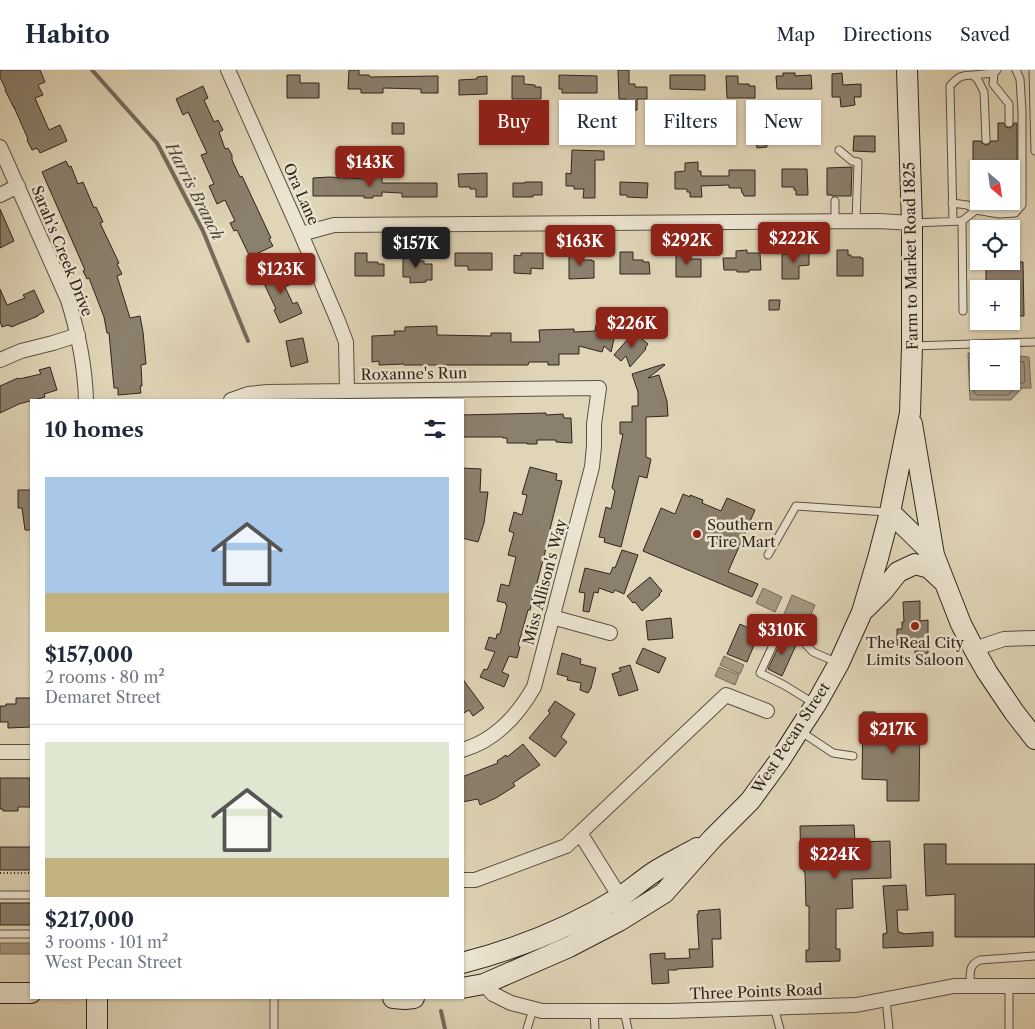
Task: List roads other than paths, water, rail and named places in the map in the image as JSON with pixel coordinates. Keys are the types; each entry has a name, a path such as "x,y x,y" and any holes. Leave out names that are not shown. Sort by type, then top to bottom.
{"main road":[{"name":"Farm to Market Road 1825","path":"907,70 912,223 910,413"},
{"name":"West Pecan Street","path":"464,988 484,984 569,947 619,921 664,893 712,839 750,801 780,760 816,704 862,612 890,512 910,413"},
{"path":"910,413 934,555 961,624 974,649 1014,712 1034,736"},
{"path":"890,512 934,555"},
{"path":"862,612 883,591 898,572 914,564 929,568 945,582"},
{"name":"West Pecan Street","path":"464,963 491,956 530,942 580,919 620,897 654,872 712,839"},
{"path":"0,993 30,994"},
{"path":"97,999 97,1029"}],"street":[{"name":"Ora Lane","path":"228,70 301,234 346,342 347,391"},
{"name":"Sarah's Creek Drive","path":"0,147 68,300 78,335 84,367 86,399"},
{"path":"0,195 18,186"},
{"path":"301,234 334,225 912,223"},
{"path":"0,360 21,351 78,335"},
{"name":"Roxanne's Run","path":"234,399 248,394 268,396 347,391 427,395 598,388"},
{"name":"Miss Allison's Way","path":"464,749 495,733 515,714 534,687 592,467 598,388"},
{"path":"552,617 610,633"},
{"path":"974,649 1004,638 1035,638"},
{"path":"464,880 475,880 566,846 726,695 767,711"},
{"path":"0,752 30,752"},
{"path":"580,833 620,897"},
{"name":"Three Points Road","path":"484,984 493,994 511,1003 542,1011 670,1011 856,1005 954,986 1035,986"}],"lane":[{"path":"1016,70 1020,79 1022,111 1022,206 1020,208"},
{"path":"1033,70 1035,152"},
{"path":"953,221 950,86 958,77 996,72 993,84 1009,104 1009,123"},
{"path":"973,75 984,92 986,140"},
{"path":"839,150 852,161 858,162 856,222"},
{"path":"835,201 835,222"},
{"path":"952,203 970,207"},
{"path":"912,223 962,221 976,210 999,214 1015,213 1018,210"},
{"path":"962,221 963,311"},
{"path":"912,346 1035,342"},
{"path":"768,555 796,506 890,512"},
{"path":"816,704 760,673 780,630 799,637 812,652 838,663"},
{"path":"799,730 833,753 853,756"},
{"path":"0,895 30,894"},
{"path":"0,934 30,934"},
{"path":"970,986 971,967 980,960 1035,956"},
{"path":"1009,986 1009,1029"},
{"path":"274,999 274,1029"},
{"path":"886,999 889,1029"},
{"path":"774,1007 780,1029"},
{"path":"526,1029 533,1009"},
{"path":"594,1011 595,1029"},
{"path":"624,1011 628,1029"}],"water":[{"path":"968,353 970,353 970,390 1020,390 1020,356 1029,357 1031,388 1022,388 1011,400 970,400"},
{"path":"763,588 782,597 775,612 756,603"},
{"path":"792,595 815,605 807,624 784,614"},
{"path":"724,656 744,665 740,674 720,665"},
{"path":"719,667 739,675 735,685 715,676"},
{"path":"0,943 30,943 30,954 0,954"}],"waterway":[{"name":"Harris Branch","path":"92,70 157,143 203,231 248,341"},
{"path":"441,1011 445,1029"}],"place":[{"name":"Southern Tire Mart","path":"697,534"},
{"name":"The Real City Limits Saloon","path":"915,626"}]}
